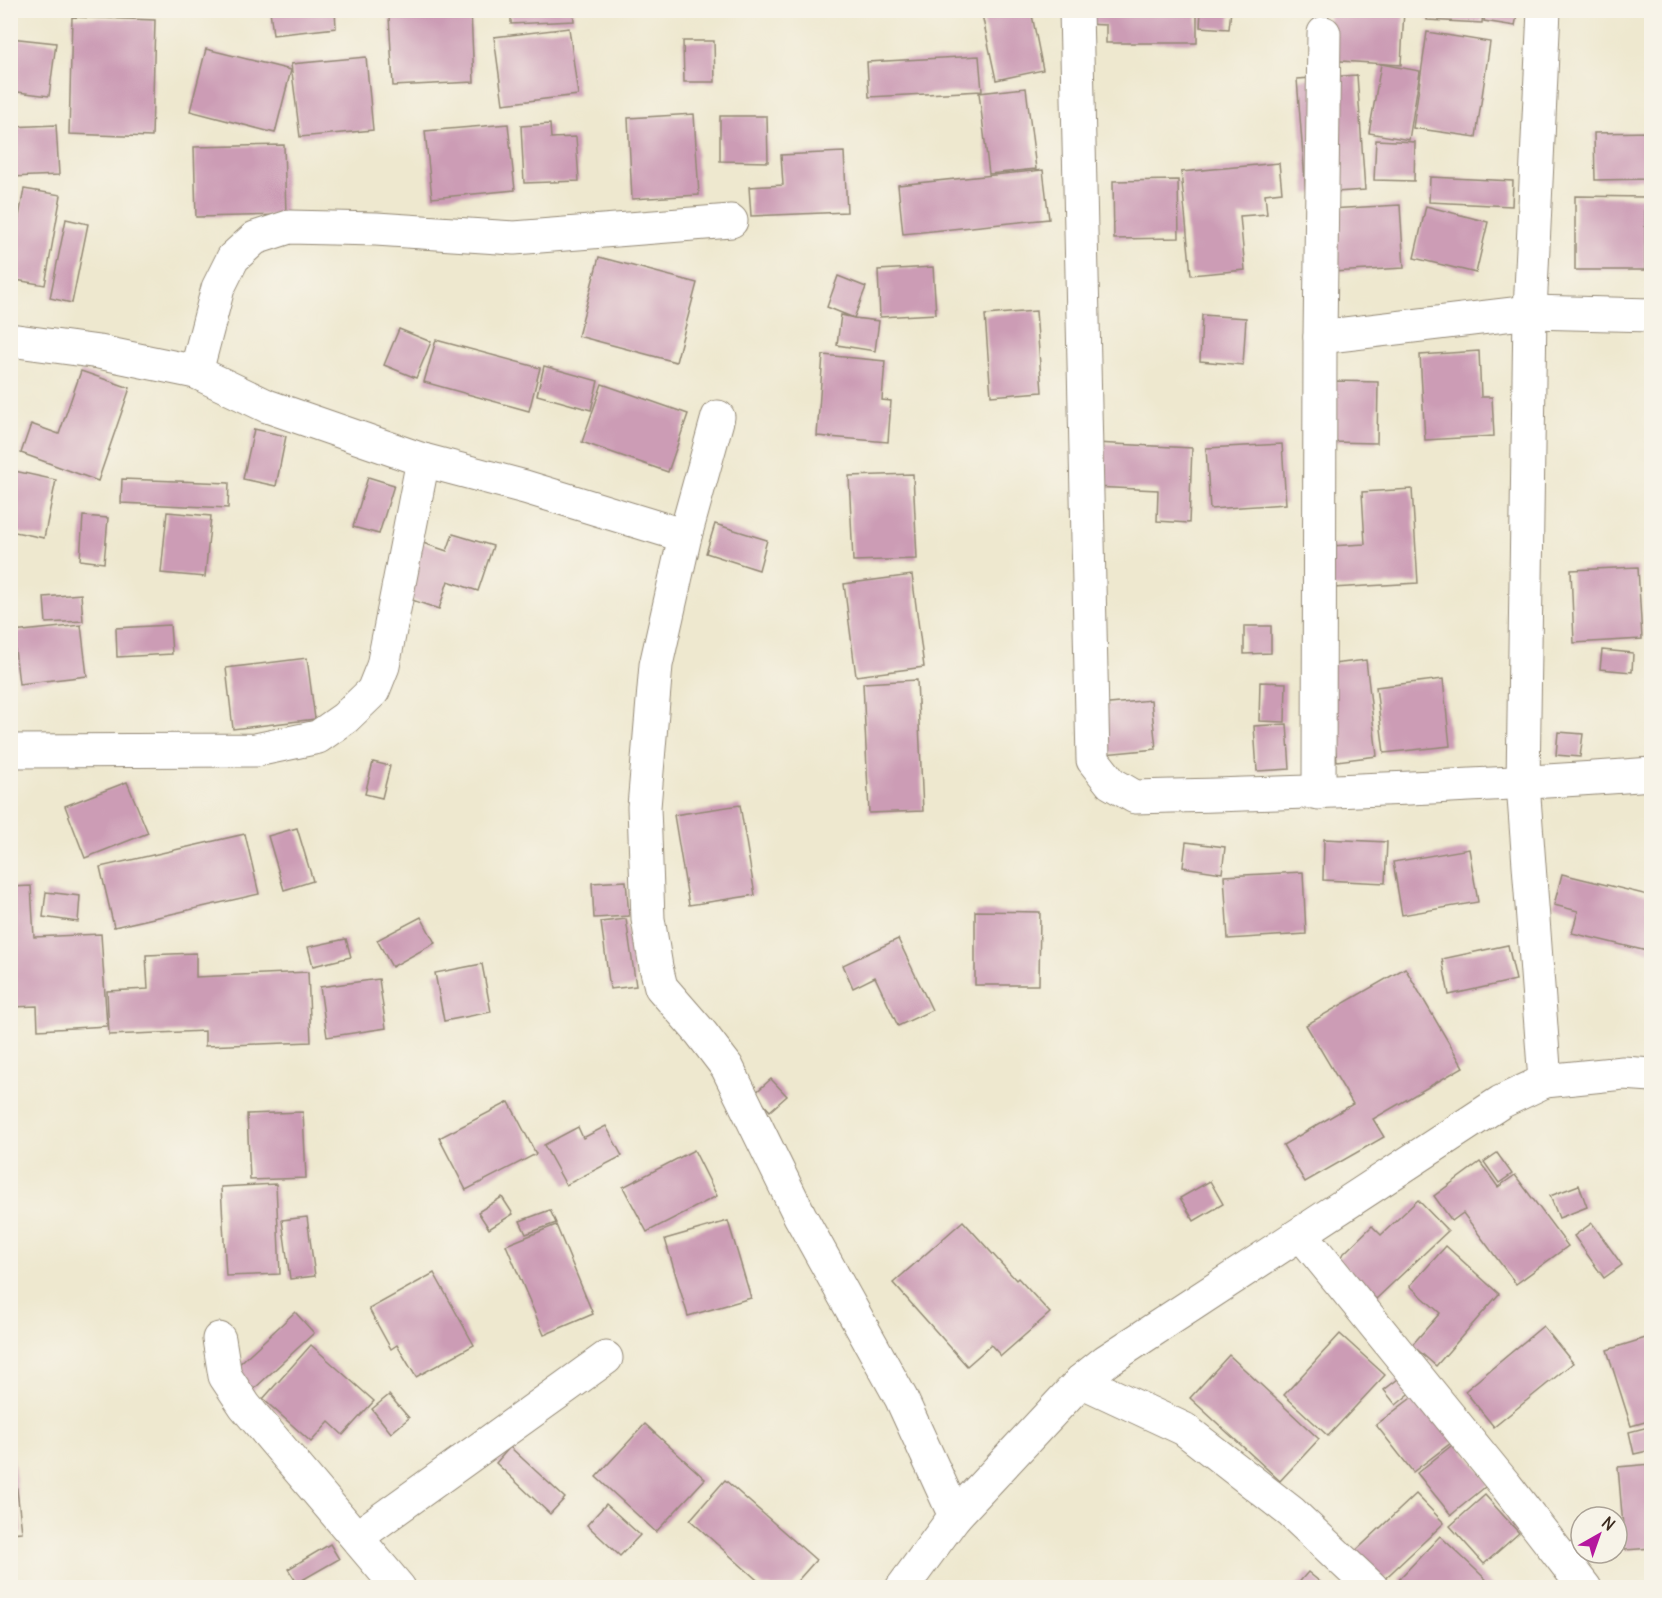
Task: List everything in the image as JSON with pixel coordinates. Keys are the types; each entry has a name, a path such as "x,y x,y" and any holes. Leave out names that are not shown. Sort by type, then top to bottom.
{"street":[{"path":"1076,10 1093,759 1111,783 1135,797 1319,793 1523,784 1652,774"},
{"path":"1544,10 1530,312 1523,784 1545,1081"},
{"path":"1319,793 1320,337 1324,33"},
{"path":"196,372 218,288 233,258 255,238 289,227 376,229 514,238 731,221"},
{"path":"1320,337 1530,312 1652,315"},
{"path":"10,340 99,352 196,372 267,406 423,460 525,487 685,536"},
{"path":"718,417 685,536 656,665 644,807 648,919 661,987 727,1067 800,1216 902,1398 955,1516"},
{"path":"10,751 256,750 318,737 345,718 373,691 383,666 423,460"},
{"path":"902,1587 955,1516 1081,1382 1106,1361 1501,1102 1545,1081 1623,1073 1652,1075"},
{"path":"1301,1234 1507,1487 1585,1587"},
{"path":"219,1340 225,1376 245,1406 399,1587"},
{"path":"357,1537 606,1358"},
{"path":"1081,1382 1184,1429 1292,1512 1372,1587"}],"building":[{"path":"270,10 335,10 336,28 273,35"},
{"path":"511,10 573,10 574,21 511,24"},
{"path":"981,10 1031,10 1043,70 996,80"},
{"path":"1085,10 1197,10 1197,43 1106,43 1106,25 1085,24"},
{"path":"1201,10 1231,10 1229,29 1200,27"},
{"path":"1329,10 1404,10 1401,65 1326,60"},
{"path":"1427,10 1483,10 1482,23 1427,20"},
{"path":"1485,10 1518,10 1515,26 1484,21"},
{"path":"471,12 474,82 393,86 389,16"},
{"path":"72,17 155,20 152,137 69,134"},
{"path":"569,28 578,95 503,104 494,37"},
{"path":"1427,32 1490,42 1476,137 1413,128"},
{"path":"10,38 56,43 49,96 10,91"},
{"path":"683,41 714,41 715,82 684,82"},
{"path":"206,49 291,70 275,133 190,111"},
{"path":"979,56 982,91 869,97 867,62"},
{"path":"366,57 373,130 300,137 291,64"},
{"path":"1381,64 1420,71 1409,140 1369,133"},
{"path":"1357,75 1365,190 1306,194 1297,79"},
{"path":"1026,88 1036,169 989,174 979,93"},
{"path":"694,114 699,195 632,199 628,118"},
{"path":"720,116 767,116 768,162 720,161"},
{"path":"508,124 515,190 432,198 425,131"},
{"path":"550,124 551,138 576,137 579,181 524,183 521,126"},
{"path":"56,125 59,175 10,177 10,127"},
{"path":"1652,132 1652,179 1595,180 1594,133"},
{"path":"1376,140 1415,142 1414,181 1374,180"},
{"path":"284,145 286,215 196,217 194,147"},
{"path":"844,152 847,212 751,216 749,187 783,185 781,155"},
{"path":"1279,163 1282,192 1265,194 1267,214 1240,216 1245,270 1191,275 1181,172"},
{"path":"1043,170 1049,219 903,234 898,185"},
{"path":"1430,177 1513,181 1512,206 1429,202"},
{"path":"1178,180 1179,238 1114,239 1113,181"},
{"path":"24,189 61,195 45,285 10,279 10,266"},
{"path":"1575,196 1645,197 1645,270 1575,270"},
{"path":"1400,205 1404,268 1332,272 1329,209"},
{"path":"1426,206 1488,222 1476,273 1414,258"},
{"path":"66,219 88,224 72,303 50,298"},
{"path":"599,257 697,283 676,362 578,336"},
{"path":"933,267 936,314 880,317 878,270"},
{"path":"838,276 866,287 854,318 827,307"},
{"path":"1036,311 1042,392 991,396 985,315"},
{"path":"841,315 879,321 875,351 837,345"},
{"path":"1202,315 1246,318 1243,365 1200,361"},
{"path":"399,329 431,342 416,378 384,365"},
{"path":"436,340 540,368 529,411 424,382"},
{"path":"1479,351 1481,397 1492,397 1494,436 1425,440 1420,355"},
{"path":"823,355 885,361 882,400 891,401 888,442 817,436"},
{"path":"544,366 598,381 591,410 537,395"},
{"path":"81,371 130,388 98,481 21,453 31,424 59,434"},
{"path":"1333,381 1378,382 1377,443 1331,442"},
{"path":"602,384 688,414 668,472 582,442"},
{"path":"254,429 286,436 276,486 243,479"},
{"path":"1095,443 1192,448 1189,523 1157,521 1158,490 1093,487"},
{"path":"1282,444 1286,504 1210,509 1206,448"},
{"path":"10,470 56,480 44,538 10,531"},
{"path":"913,474 917,559 853,561 849,476"},
{"path":"368,477 394,485 379,534 353,527"},
{"path":"122,479 229,483 228,508 121,503"},
{"path":"1412,489 1418,583 1315,589 1312,547 1365,544 1362,492"},
{"path":"167,512 211,516 205,577 161,573"},
{"path":"83,516 108,518 104,563 80,560"},
{"path":"715,524 767,540 759,570 706,553"},
{"path":"453,534 493,546 478,591 448,581 439,609 397,595 414,540 447,551"},
{"path":"1638,567 1642,639 1574,643 1571,570"},
{"path":"912,575 924,667 856,676 844,584"},
{"path":"81,594 83,621 46,623 44,597"},
{"path":"81,625 87,676 19,684 13,632"},
{"path":"170,625 172,654 117,657 116,628"},
{"path":"1244,626 1271,626 1271,653 1244,654"},
{"path":"1602,650 1633,653 1632,672 1600,669"},
{"path":"307,658 315,719 233,729 226,668"},
{"path":"1366,660 1377,756 1337,761 1325,665"},
{"path":"1443,679 1450,746 1384,753 1376,687"},
{"path":"917,680 923,811 869,813 863,683"},
{"path":"1260,682 1286,683 1285,722 1259,721"},
{"path":"1151,700 1156,749 1094,755 1089,706"},
{"path":"1287,724 1290,769 1257,771 1254,726"},
{"path":"1558,732 1583,734 1580,757 1556,755"},
{"path":"373,762 390,766 382,798 365,794"},
{"path":"127,782 148,833 85,858 65,806"},
{"path":"740,805 755,895 689,905 674,815"},
{"path":"297,828 313,881 284,890 268,836"},
{"path":"245,834 259,894 114,927 100,867"},
{"path":"1324,839 1387,842 1385,883 1323,880"},
{"path":"1186,842 1225,847 1222,873 1183,867"},
{"path":"1469,849 1478,902 1402,915 1393,862"},
{"path":"1303,872 1306,934 1228,939 1224,876"},
{"path":"1562,874 1652,896 1651,952 1572,933 1578,911 1554,905"},
{"path":"626,881 629,916 594,918 592,883"},
{"path":"31,886 34,937 101,934 107,1026 38,1030 37,1006 12,1007 10,887"},
{"path":"46,892 80,896 78,922 43,917"},
{"path":"975,911 1040,912 1039,985 975,985"},
{"path":"421,917 435,943 392,967 377,940"},
{"path":"626,919 636,986 610,989 601,922"},
{"path":"346,939 351,957 313,966 308,947"},
{"path":"898,939 932,1010 898,1026 875,977 853,988 843,965"},
{"path":"1508,945 1516,980 1449,995 1442,959"},
{"path":"196,953 196,977 308,972 311,1042 205,1046 205,1031 109,1035 107,991 148,989 146,955"},
{"path":"482,964 491,1012 444,1021 435,973"},
{"path":"1405,968 1463,1067 1373,1119 1384,1137 1305,1182 1283,1145 1353,1104 1306,1025"},
{"path":"379,979 386,1028 327,1037 320,987"},
{"path":"771,1079 787,1096 770,1111 754,1094"},
{"path":"509,1102 536,1154 466,1190 439,1138"},
{"path":"303,1112 306,1178 250,1180 247,1114"},
{"path":"606,1126 622,1156 566,1185 544,1145 578,1127 583,1138"},
{"path":"694,1150 717,1196 647,1232 623,1187"},
{"path":"1497,1153 1512,1174 1499,1183 1484,1162"},
{"path":"1480,1162 1498,1187 1515,1175 1568,1246 1516,1284 1463,1213 1452,1221 1434,1196"},
{"path":"1210,1181 1223,1204 1194,1221 1180,1198"},
{"path":"276,1184 280,1274 226,1276 221,1187"},
{"path":"1579,1185 1587,1207 1559,1218 1550,1196"},
{"path":"502,1197 513,1214 489,1229 478,1212"},
{"path":"1418,1200 1448,1231 1376,1299 1338,1259 1372,1226 1381,1235"},
{"path":"550,1210 556,1223 526,1234 520,1221"},
{"path":"307,1217 315,1276 290,1279 282,1220"},
{"path":"728,1221 751,1298 688,1316 665,1239"},
{"path":"963,1221 1016,1280 1018,1278 1050,1313 1001,1356 991,1345 967,1366 893,1283"},
{"path":"1592,1223 1622,1265 1604,1278 1574,1236"},
{"path":"556,1225 593,1314 544,1335 506,1245"},
{"path":"1446,1246 1499,1294 1436,1366 1412,1345 1440,1313 1410,1286"},
{"path":"434,1273 474,1345 416,1377 397,1345 391,1349 369,1309"},
{"path":"295,1312 314,1333 240,1402 221,1381"},
{"path":"1543,1326 1573,1363 1494,1427 1465,1391"},
{"path":"1340,1334 1385,1375 1328,1436 1284,1395"},
{"path":"1652,1336 1652,1420 1631,1426 1607,1350"},
{"path":"311,1345 374,1401 343,1435 329,1422 311,1442 263,1399"},
{"path":"1229,1355 1319,1439 1280,1481 1190,1398"},
{"path":"1402,1376 1414,1390 1396,1405 1384,1390"},
{"path":"1419,1392 1456,1439 1413,1472 1376,1425"},
{"path":"389,1395 409,1418 391,1433 372,1409"},
{"path":"645,1424 705,1479 656,1532 596,1477"},
{"path":"1652,1426 1652,1450 1634,1454 1629,1432"},
{"path":"1456,1442 1490,1483 1451,1515 1417,1473"},
{"path":"510,1447 565,1498 550,1514 496,1463"},
{"path":"13,1456 22,1532 10,1533 10,1457"},
{"path":"1652,1464 1652,1548 1629,1550 1629,1505 1621,1505 1618,1467"},
{"path":"725,1480 816,1560 792,1587 765,1587 690,1520"},
{"path":"1416,1494 1444,1523 1376,1587 1344,1562"},
{"path":"1485,1495 1519,1533 1484,1564 1450,1526"},
{"path":"606,1504 640,1535 620,1556 587,1525"},
{"path":"1440,1536 1494,1587 1408,1587 1399,1579"},
{"path":"330,1544 339,1559 297,1583 288,1569"},
{"path":"1308,1572 1326,1587 1295,1587"}]}
